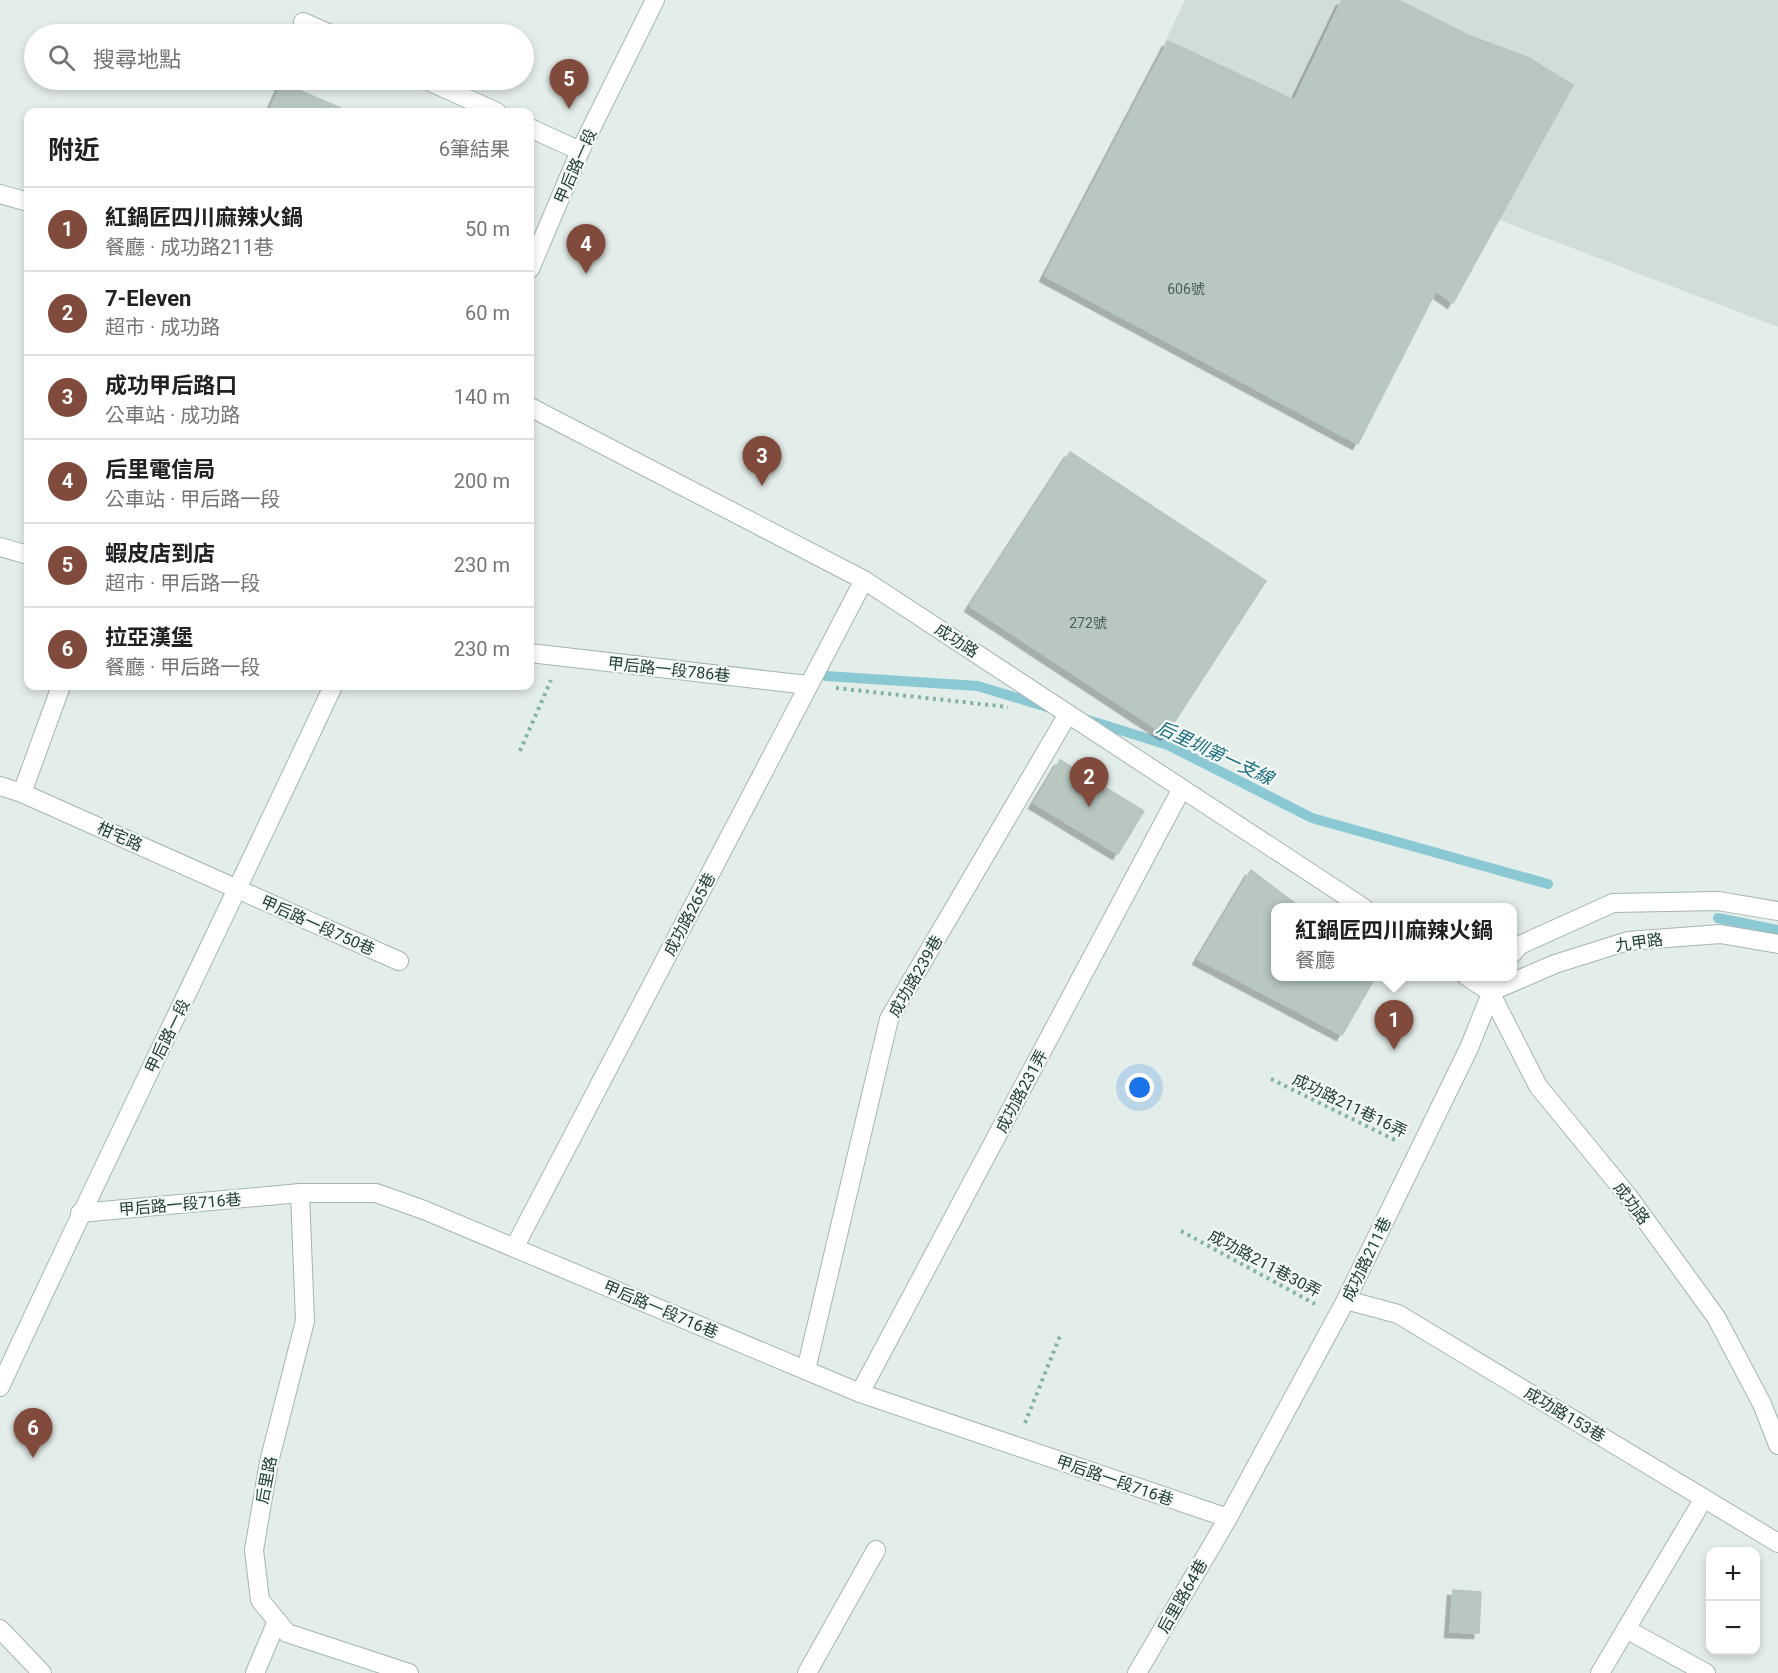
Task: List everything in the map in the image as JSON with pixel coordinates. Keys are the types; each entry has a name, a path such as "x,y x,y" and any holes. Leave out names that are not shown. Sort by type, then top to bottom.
{"street":[{"name":"甲后路一段","path":"534,260 580,152 655,0"},
{"path":"303,22 308,24"},
{"path":"448,90 488,108"},
{"path":"534,130 580,152"},
{"path":"0,194 24,201"},
{"name":"成功路","path":"534,409 864,580 1356,903"},
{"path":"0,548 24,554"},
{"name":"成功路265巷","path":"514,1248 864,580"},
{"name":"甲后路一段786巷","path":"534,654 808,685"},
{"path":"22,793 60,690"},
{"name":"甲后路一段","path":"0,1387 80,1213 238,889 331,690"},
{"name":"成功路239巷","path":"806,1370 889,1019 1068,714"},
{"name":"柑宅路","path":"0,786 22,793 238,889"},
{"name":"成功路231弄","path":"860,1393 1181,790"},
{"name":"甲后路一段750巷","path":"238,889 399,960"},
{"path":"1517,948 1613,903 1718,901 1778,911"},
{"name":"九甲路","path":"1517,976 1628,941 1720,934 1778,944"},
{"name":"成功路","path":"1494,984 1538,1086 1628,1196 1716,1317 1762,1404 1778,1445"},
{"name":"成功路211巷","path":"1228,1518 1342,1308 1469,1048 1494,984"},
{"name":"甲后路一段716巷","path":"80,1213 300,1193 376,1193 514,1248 860,1393 1228,1518"},
{"name":"后里路","path":"300,1193 305,1321 269,1462 254,1550 260,1600 287,1633 409,1673"},
{"name":"成功路153巷","path":"1342,1308 1398,1314 1778,1543"},
{"path":"1600,1673 1704,1498"},
{"name":"后里路64巷","path":"1137,1673 1228,1518"},
{"path":"807,1673 876,1550"},
{"path":"255,1673 277,1621"},
{"path":"0,1629 42,1673"},
{"path":"1626,1629 1706,1673"}],"path":[{"path":"520,751 561,657"},
{"path":"808,685 1009,707"},
{"name":"成功路211巷16弄","path":"1271,1079 1419,1152"},
{"name":"成功路211巷30弄","path":"1181,1231 1342,1308"},
{"path":"1015,1446 1060,1336"}],"shaded area":[{"path":"1185,0 1778,0 1778,327 1494,218 1358,393 1058,267"}],"building":[{"path":"1342,0 1398,0 1470,36 1527,57 1573,85 1453,303 1436,291 1358,444 1045,276 1168,41 1294,100"},
{"path":"279,90 298,90 341,108 271,108"},
{"path":"1070,452 1266,581 1166,735 970,606"},
{"path":"1060,760 1144,811 1118,854 1034,803"},
{"path":"1251,870 1294,903 1271,903 1271,981 1373,981 1342,1035 1198,959"},
{"path":"1453,1590 1481,1592 1479,1633 1450,1632"}],"waterway":[{"name":"后里圳第一支線","path":"826,676 978,686 1050,708"},
{"name":"后里圳第一支線","path":"1085,719 1168,745 1312,818 1548,884"},
{"name":"后里圳第一支線","path":"1718,918 1778,930"}],"place":[{"name":"蝦皮店到店","path":"569,109"},
{"name":"后里電信局","path":"586,274"},
{"name":"成功甲后路口","path":"762,486"},
{"name":"7-Eleven","path":"1089,807"},
{"name":"紅鍋匠四川麻辣火鍋","path":"1394,1050"},
{"name":"拉亞漢堡","path":"33,1458"}]}
